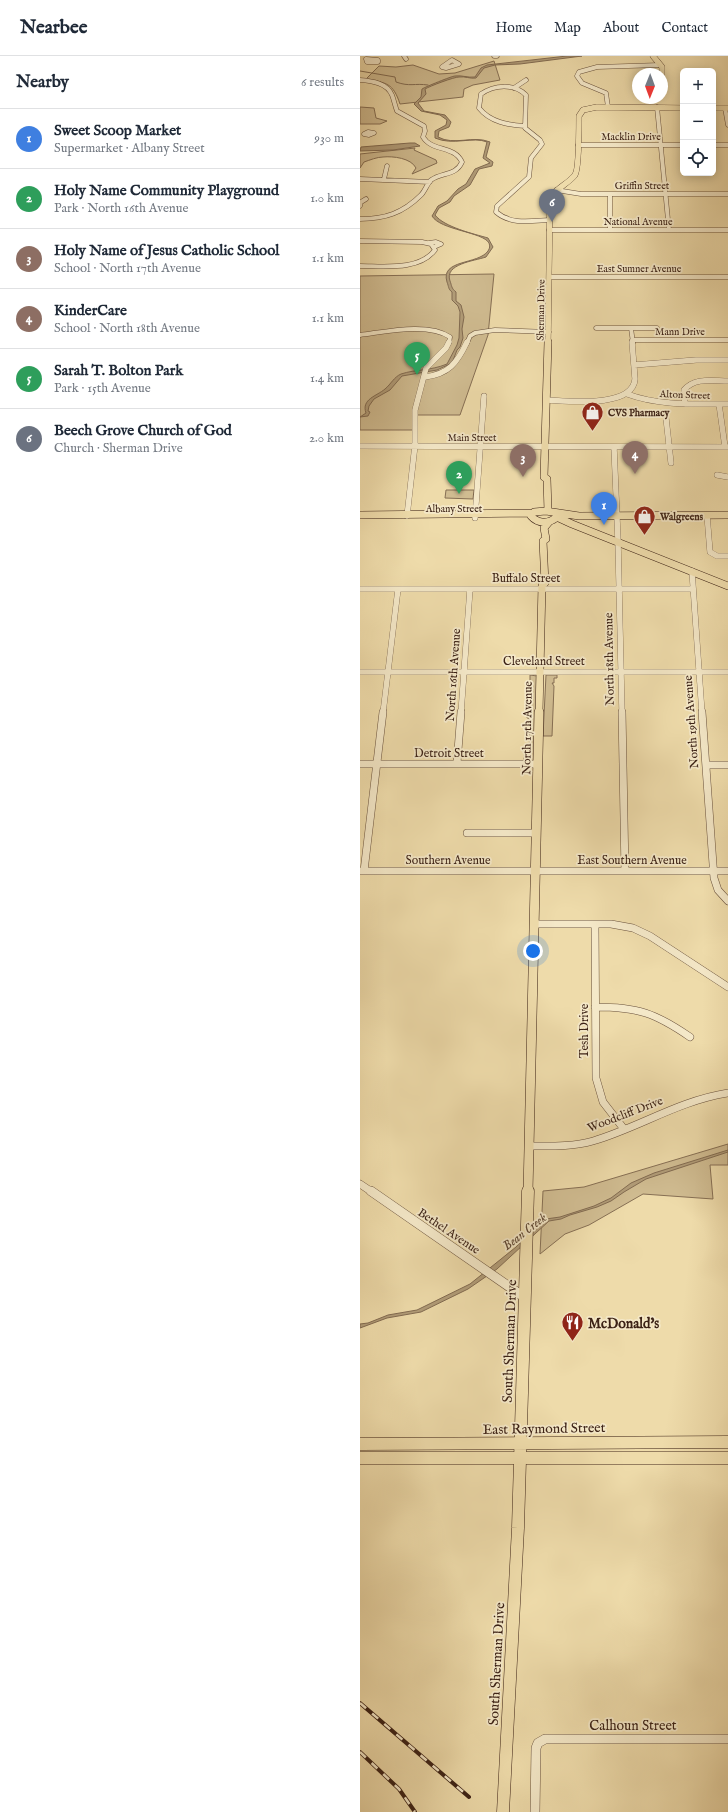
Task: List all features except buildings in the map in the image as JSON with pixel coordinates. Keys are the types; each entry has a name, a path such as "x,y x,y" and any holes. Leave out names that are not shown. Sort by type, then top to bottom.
{"main road":[{"path":"653,57 662,68"},
{"path":"658,104 658,108"},
{"path":"549,220 550,198 556,190 569,182 576,174 578,168 580,114 584,109 608,107 680,108"},
{"path":"716,108 727,108"},
{"name":"Sherman Drive","path":"547,447 550,277 549,220"},
{"name":"North 17th Avenue","path":"543,541 540,539 540,524 535,516 542,505 542,480 544,477 547,447"},
{"name":"North 17th Avenue","path":"536,871 542,587 545,583 543,541 546,539 544,528 554,517 547,506 547,480 544,477"},
{"name":"Albany Street","path":"360,515 475,516"},
{"name":"Albany Street","path":"375,515 386,517 535,516"},
{"path":"535,516 728,515"},
{"path":"535,516 554,517 728,586"},
{"path":"573,525 576,519 580,516"},
{"name":"South Sherman Drive","path":"503,1812 517,1563 536,871"},
{"name":"East Raymond Street","path":"360,1444 728,1442"},
{"path":"360,1458 728,1458"}],"street":[{"path":"608,107 606,93 581,82 577,76 579,72 585,69 597,67 660,65"},
{"path":"360,80 375,83 386,88 391,94 397,112 424,126 425,131 423,137 426,142 434,147 453,152 461,158 462,163 458,169 430,182 360,179"},
{"path":"514,88 526,80"},
{"path":"525,126 509,124 492,119 484,114 479,108 480,94 494,88 514,88 526,94 526,130 540,140 542,144 531,158 528,178 497,206 496,211 502,216 510,219 549,220"},
{"path":"658,108 669,230"},
{"path":"727,108 728,126"},
{"name":"Macklin Drive","path":"578,145 680,146"},
{"path":"716,146 728,146"},
{"path":"384,180 387,166"},
{"path":"360,219 384,218 399,213 422,194 430,182"},
{"name":"Griffin Street","path":"556,190 579,194 728,194"},
{"path":"610,194 610,230"},
{"path":"360,206 361,202 366,199"},
{"name":"National Avenue","path":"549,230 728,230"},
{"path":"360,241 416,241 429,243 436,242 441,244 434,247"},
{"path":"429,243 434,247"},
{"path":"360,266 404,265 419,261 432,254 435,250 434,247"},
{"name":"East Sumner Avenue","path":"550,277 728,277"},
{"path":"596,328 657,328"},
{"path":"548,400 604,400 627,394 635,385 631,328"},
{"path":"360,335 435,330 446,333 450,337 447,347 425,373 414,415 415,446 407,515"},
{"path":"425,373 439,375 453,367 470,336 474,332 489,330 549,332"},
{"name":"Mann Drive","path":"632,340 728,340"},
{"path":"634,365 696,360 728,360"},
{"path":"685,404 684,390 689,385 701,382 728,381"},
{"name":"Alton Street","path":"627,394 655,402 728,404"},
{"path":"475,516 484,396"},
{"path":"719,404 726,447"},
{"path":"666,418 671,463"},
{"name":"Main Street","path":"360,446 726,447"},
{"name":"North 18th Avenue","path":"614,447 618,542 625,871"},
{"path":"717,475 728,477"},
{"path":"707,515 710,552 716,556 728,556"},
{"name":"North 19th Avenue","path":"692,571 714,882 728,901"},
{"name":"Buffalo Street","path":"360,589 470,589 542,587 693,589"},
{"path":"362,871 377,764 398,589"},
{"name":"North 16th Avenue","path":"457,763 470,589"},
{"name":"Cleveland Street","path":"360,672 728,672"},
{"name":"Detroit Street","path":"360,764 538,764"},
{"path":"706,766 728,766"},
{"path":"467,833 536,833"},
{"name":"Southern Avenue","path":"362,871 536,871"},
{"name":"East Southern Avenue","path":"536,871 728,871"},
{"path":"534,924 594,924 622,926 645,933 728,987"},
{"name":"Tesh Drive","path":"594,924 595,1072 597,1087 606,1106 624,1129"},
{"path":"595,1007 622,1007 643,1010 665,1020 690,1037"},
{"name":"Woodcliff Drive","path":"529,1146 579,1144 624,1129 693,1100 728,1093"},
{"name":"Bethel Avenue","path":"360,1184 524,1297"},
{"name":"Calhoun Street","path":"535,1812 536,1751 540,1742 546,1738 728,1739"}],"shaded area":[{"path":"567,56 582,56 520,64 495,65 484,68 476,78 456,77 425,89 426,94 418,103 424,111 445,115 451,122 449,127 439,131 438,137 450,141 442,140 435,138 435,131 446,125 447,120 440,115 421,111 414,104 421,97 422,89 453,76 475,77 481,68 487,65"},
{"path":"494,61 500,80 473,85 464,89 463,97 400,104 395,92 388,85 366,79 379,66 396,67 413,65 439,74 455,73"},
{"path":"360,107 374,108 376,118 387,121 380,124 360,124"},
{"path":"481,140 490,142 486,157 493,162 492,166 479,169 470,185 454,196 450,202 439,208 435,215 445,223 467,232 488,238 493,247 486,257 461,264 451,271 449,275 452,287 456,292 456,301 461,305 464,317 462,329 463,338 452,363 437,370 402,376 390,390 374,399 369,406 368,411 370,412 368,416 360,417 366,413 365,408 368,401 385,389 399,375 407,372 435,368 447,364 457,345 459,338 460,312 458,306 452,300 452,292 449,288 446,275 449,269 454,266 476,259 483,255 488,251 490,246 485,239 443,225 436,221 432,216 438,206 447,201 458,189 466,184 475,169 490,163 483,158 487,142"},
{"path":"415,143 420,146 393,150 360,151 361,147"},
{"path":"415,148 414,150 436,160 437,163 412,174 416,168 410,162 397,157 381,157 364,162 360,168 360,154"},
{"path":"494,274 488,335 460,415 414,415 416,430 360,430 360,276"},
{"path":"446,490 474,490 473,499 445,498"},
{"path":"530,675 537,676 535,761 522,762 524,760 525,748 529,747 529,718 527,718 529,707 531,706 529,703 528,687 530,686"},
{"path":"546,675 557,675 557,678 554,678 554,683 552,683 554,686 552,736 543,736"},
{"path":"728,1144 728,1165 710,1165 713,1199 643,1194 589,1225 565,1234 540,1254 543,1191 584,1187"},
{"path":"728,1150 728,1152 646,1179 611,1201 597,1207 561,1219 549,1221 497,1269 468,1289 421,1312 387,1318 360,1328 360,1324 368,1323 388,1315 417,1310 470,1284 516,1247 537,1225 546,1219 560,1217 594,1206 611,1198 631,1183 654,1173"}],"waterway":[{"path":"360,71 395,77 396,82 409,85 428,85"}],"railway":[{"path":"360,1703 469,1797"},
{"path":"360,1752 399,1789 415,1812"}],"place":[{"name":"Beech Grove Church of God","path":"552,222"},
{"name":"Sarah T. Bolton Park","path":"417,375"},
{"name":"CVS Pharmacy","path":"592,432"},
{"name":"KinderCare","path":"635,474"},
{"name":"Holy Name of Jesus Catholic School","path":"523,477"},
{"name":"Holy Name Community Playground","path":"459,494"},
{"name":"Sweet Scoop Market","path":"604,525"},
{"name":"Walgreens","path":"645,536"},
{"name":"McDonald's","path":"573,1342"}],"water label":[{"name":"Bean Creek","path":"524,1231"}]}
